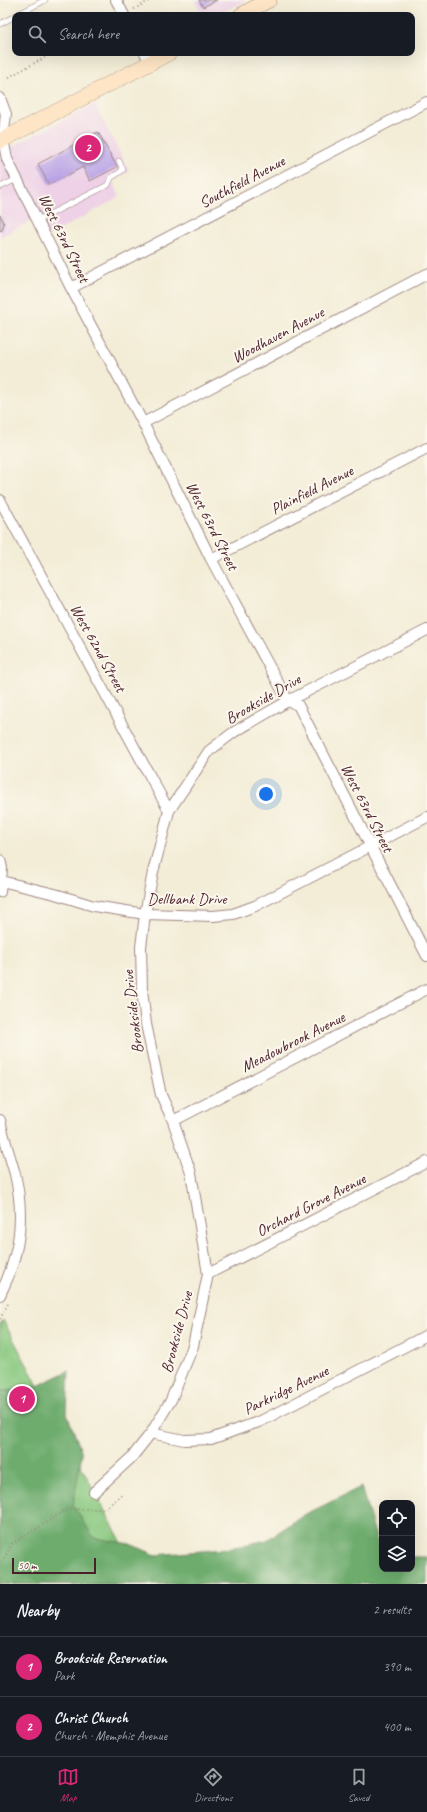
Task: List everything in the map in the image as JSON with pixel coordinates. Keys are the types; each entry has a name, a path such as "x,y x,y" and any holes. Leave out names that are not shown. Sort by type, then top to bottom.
{"main road":[{"path":"247,12 269,0"},
{"path":"1,140 147,58"}],"street":[{"path":"116,0 122,12"},
{"name":"West 63rd Street","path":"0,98 6,114 1,140 7,159 71,288 143,423 211,559 288,700 298,705 427,956"},
{"name":"Southfield Avenue","path":"71,288 427,102"},
{"name":"Woodhaven Avenue","path":"143,423 427,274"},
{"name":"Plainfield Avenue","path":"211,559 427,448"},
{"name":"West 62nd Street","path":"0,500 169,811"},
{"name":"Brookside Drive","path":"94,1492 128,1461 151,1433 171,1400 184,1370 192,1346 208,1274 191,1173 174,1121 161,1095 146,1024 142,990 142,954 145,914 153,872 169,811 209,751 234,732 288,700 427,630"},
{"name":"Dellbank Drive","path":"1,881 55,894 94,906 145,914 191,917 233,914 254,906 427,816"},
{"path":"0,860 2,868 0,892"},
{"name":"Meadowbrook Avenue","path":"174,1121 427,990"},
{"path":"0,1120 15,1174 20,1206 20,1232 16,1256 0,1295"},
{"name":"Orchard Grove Avenue","path":"208,1274 427,1162"},
{"name":"Parkridge Avenue","path":"151,1433 184,1440 211,1439 254,1424 427,1335"}],"lane":[{"path":"23,12 45,0"},
{"path":"0,24 12,18"},
{"path":"38,220 108,184 111,178 123,170 119,161"},
{"path":"0,187 18,179"}],"path":[{"path":"134,9 151,0"},
{"path":"9,77 48,56"},
{"path":"0,1319 9,1302"},
{"path":"0,1565 12,1544 66,1509 105,1509 122,1494"}],"shaded area":[{"path":"194,0 246,0 223,12 200,12"},
{"path":"94,104 129,171 112,180 120,197 44,238 34,219 0,237 0,153"}],"green space":[{"path":"3,1320 144,1584 0,1584 0,1324"},
{"path":"69,1371 67,1414 82,1453 73,1505 94,1538 130,1544 156,1555 225,1549 267,1540 304,1515 361,1487 379,1547 379,1572 415,1572 415,1557 427,1557 427,1584 0,1584 0,1391 29,1390"}],"building":[{"path":"199,0 217,0 203,7"},
{"path":"98,132 117,167 90,181 83,167 49,185 38,164"},
{"path":"0,215 4,223 2,230 0,231"}],"place":[{"name":"Christ Church","path":"88,148"},
{"name":"Brookside Reservation","path":"22,1399"}]}
